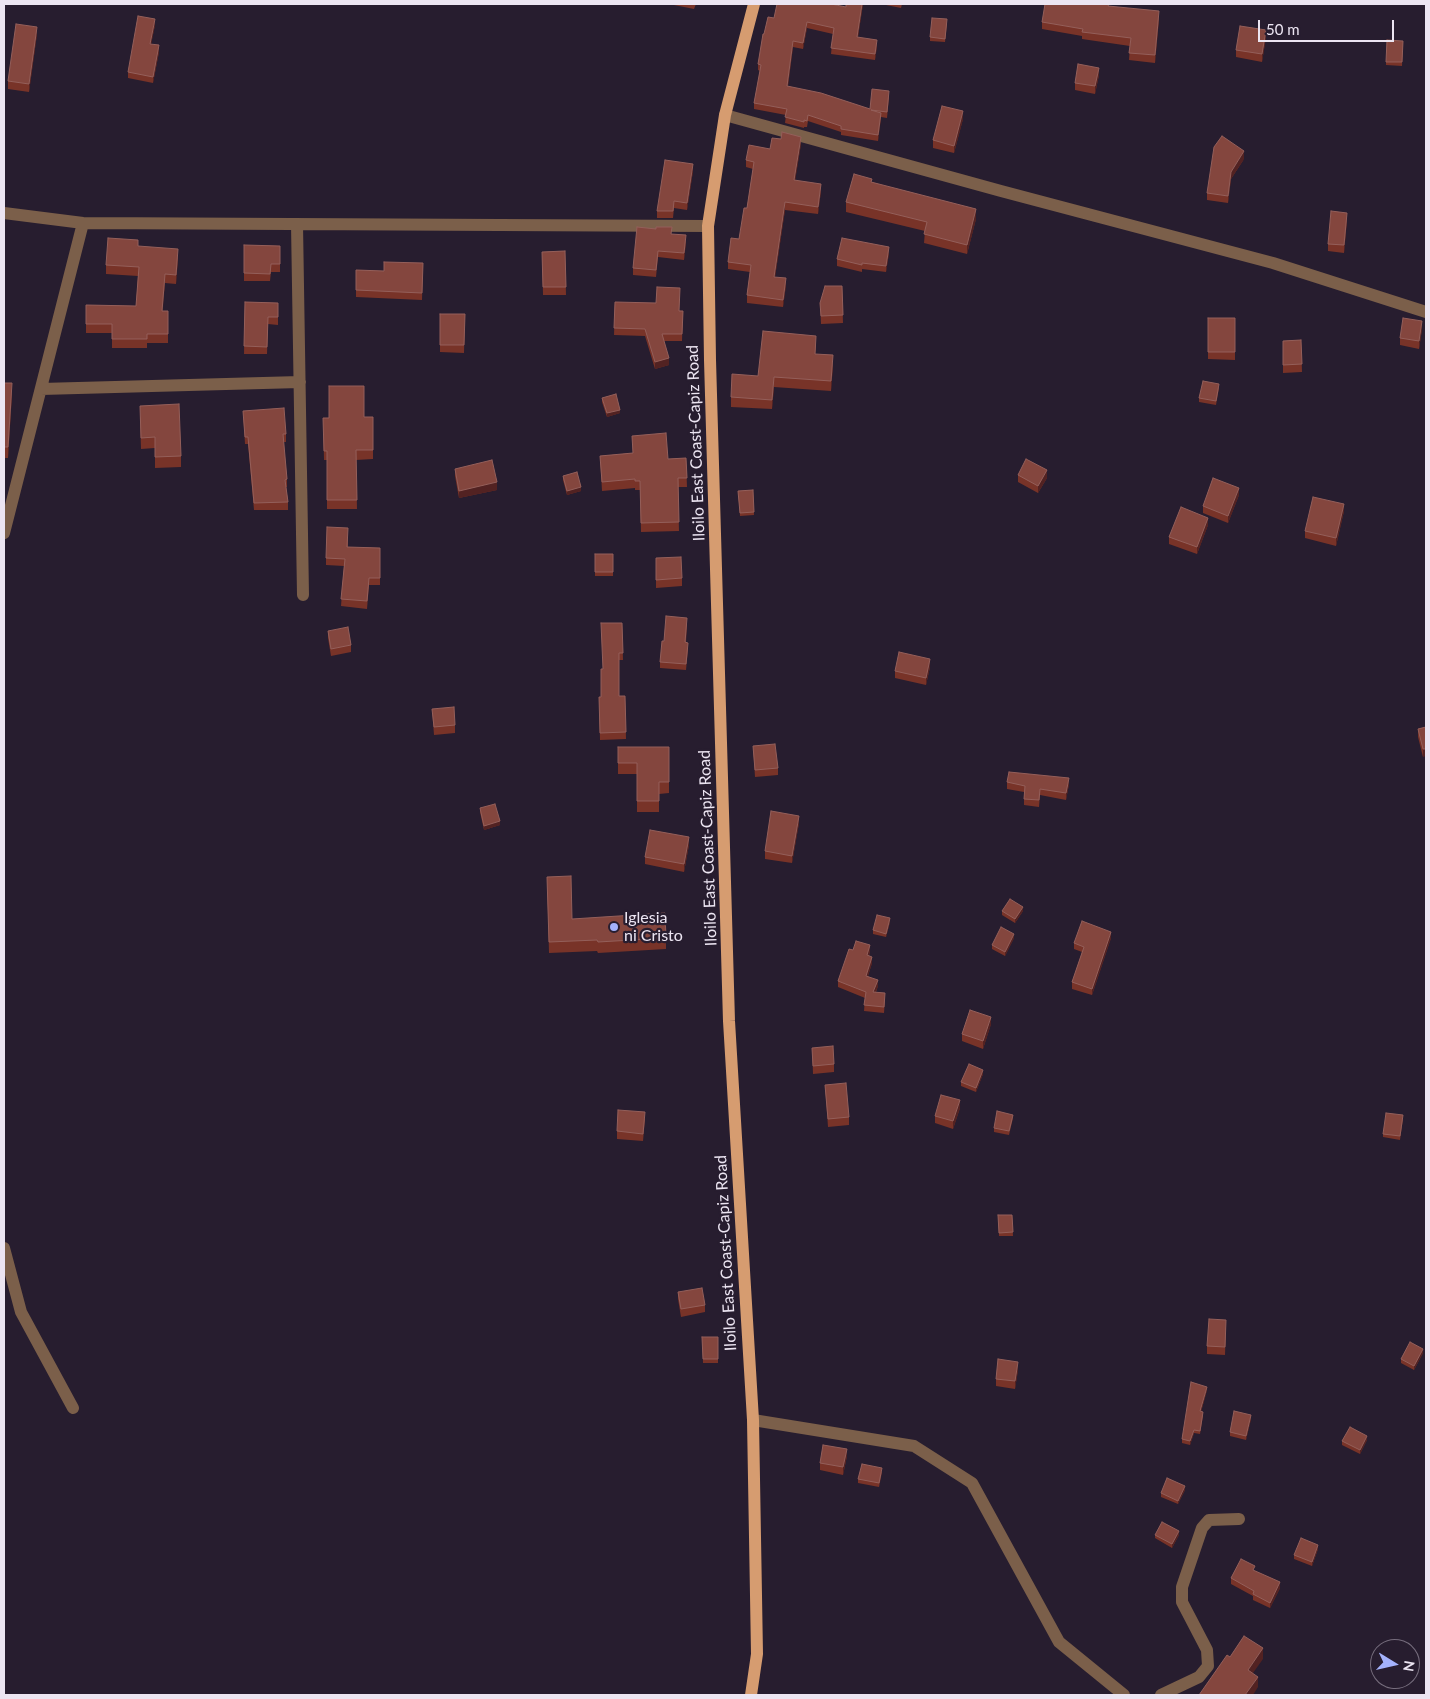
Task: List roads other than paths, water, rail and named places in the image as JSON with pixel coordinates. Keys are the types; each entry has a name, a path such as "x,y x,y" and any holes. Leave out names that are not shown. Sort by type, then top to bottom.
{"main road":[{"name":"Iloilo East Coast-Capiz Road","path":"751,1695 757,1654 752,1420 729,1021 710,360 708,226 725,115 754,4"}],"street":[{"path":"725,115 1273,263 1426,312"},
{"path":"4,213 83,223 708,226"},
{"path":"4,533 83,223"},
{"path":"297,224 303,595"},
{"path":"41,389 300,382"},
{"path":"4,1248 21,1312 73,1408"},
{"path":"752,1420 914,1446 972,1483 1059,1642 1124,1695"},
{"path":"1161,1695 1199,1677 1208,1666 1208,1650 1182,1602 1182,1587 1202,1528 1208,1520 1239,1519"}],"place":[{"name":"Iglesia ni Cristo","path":"614,927"}]}
